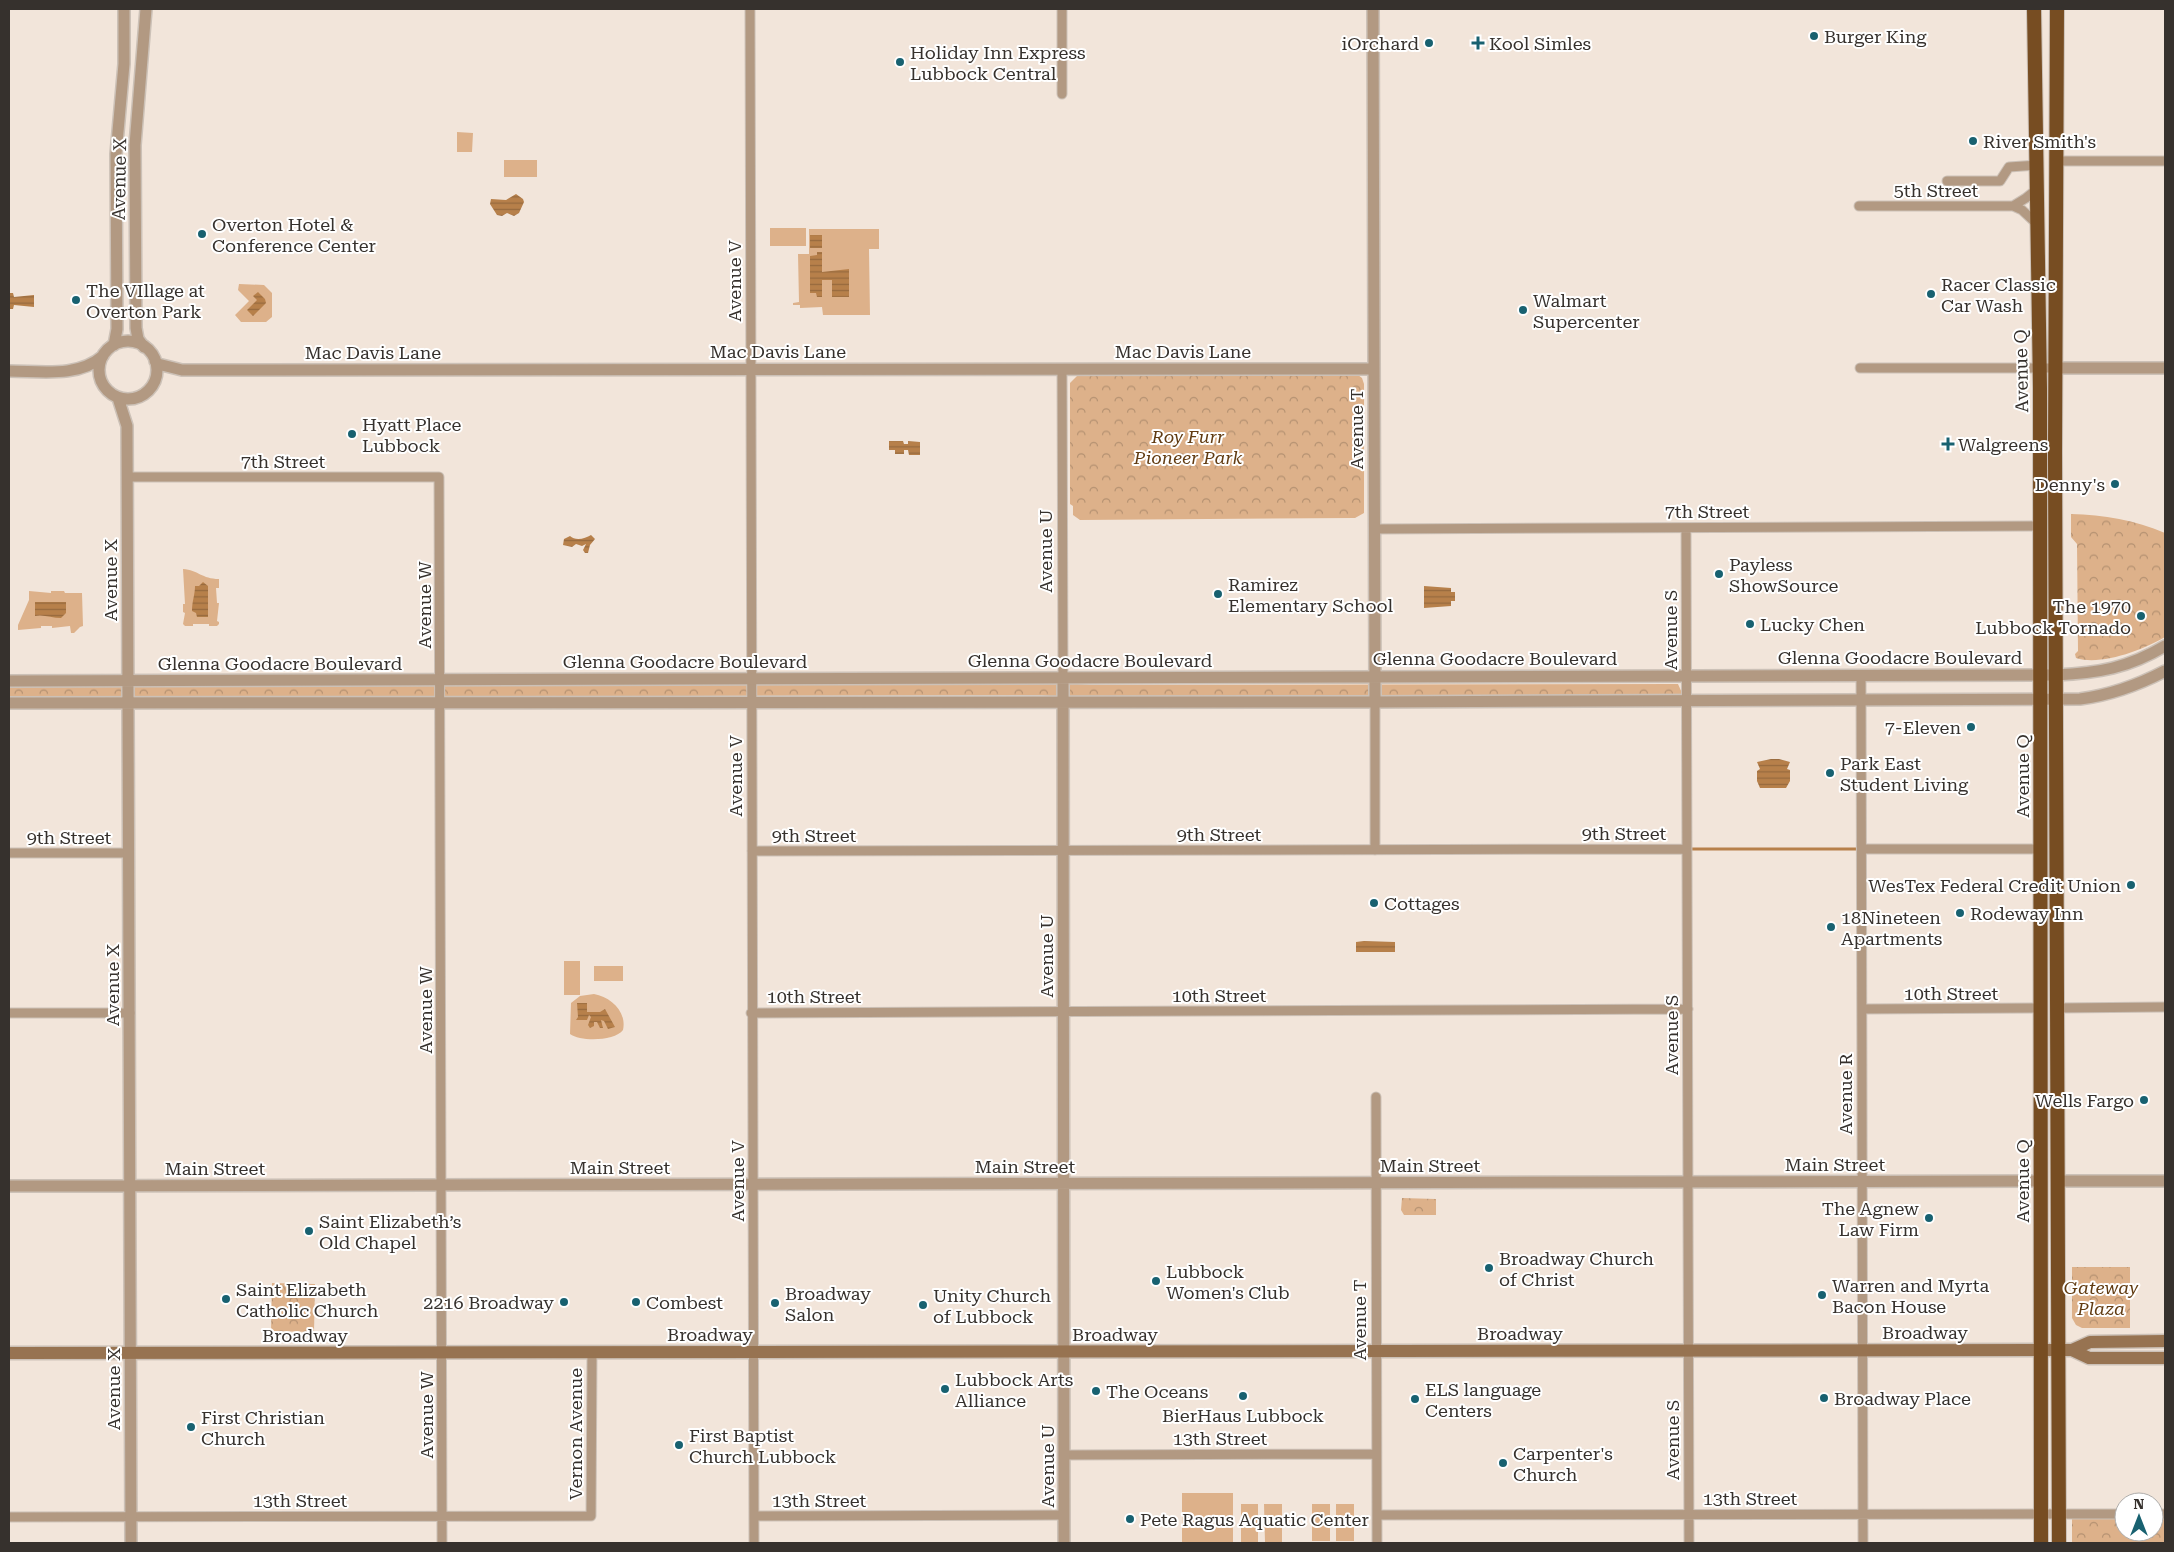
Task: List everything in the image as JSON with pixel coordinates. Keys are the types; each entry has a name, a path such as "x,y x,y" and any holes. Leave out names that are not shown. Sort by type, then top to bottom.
{"highway":[{"name":"Avenue Q","path":"2034,9 2040,368 2041,1543"},
{"name":"Avenue Q","path":"2057,9 2056,699 2058,1181 2064,1350 2058,1543"},
{"path":"2040,934 2048,947 2049,999 2058,1008"},
{"path":"2040,1008 2045,1012 2048,1021 2050,1063 2058,1071"}],"main road":[{"name":"Broadway","path":"9,1353 2064,1350 2090,1342 2165,1341"},
{"name":"Broadway","path":"2064,1350 2089,1358 2165,1358"}],"street":[{"name":"Avenue X","path":"114,345 117,329 116,154 124,64 124,9"},
{"name":"Avenue X","path":"144,347 138,340 136,328 135,145 146,9"},
{"name":"Avenue V","path":"750,9 751,1013 754,1543"},
{"path":"1062,9 1062,94"},
{"name":"Avenue T","path":"1373,9 1375,850"},
{"path":"2056,161 2165,161"},
{"path":"1946,181 2000,181 2009,167 2036,165"},
{"path":"2012,206 2037,189"},
{"name":"5th Street","path":"1859,206 2012,206"},
{"path":"2012,206 2022,210 2038,224"},
{"path":"9,371 74,370 94,363 114,345 126,342 144,347 158,364 182,370"},
{"path":"102,385 99,370 103,356"},
{"path":"74,370 93,377 106,390 118,398 125,399 140,396 148,391 153,383 156,368 155,360"},
{"path":"1860,368 2165,368"},
{"name":"Avenue U","path":"1062,369 1064,1543"},
{"name":"Mac Davis Lane","path":"182,370 1374,369"},
{"path":"153,383 161,377 182,370"},
{"name":"Avenue X","path":"131,1543 128,426 133,404 140,396"},
{"name":"Avenue X","path":"118,398 128,426"},
{"name":"7th Street","path":"128,477 439,477"},
{"name":"Avenue W","path":"439,477 442,1543"},
{"name":"7th Street","path":"1374,529 2040,526"},
{"name":"Avenue S","path":"1686,528 1689,1543"},
{"name":"Glenna Goodacre Boulevard","path":"9,681 2056,675 2111,670 2147,657 2165,646"},
{"path":"9,703 1374,702 2080,699 2117,691 2143,682 2165,670"},
{"name":"Avenue R","path":"1861,675 1863,1543"},
{"path":"1862,849 2040,849"},
{"name":"9th Street","path":"752,851 1687,850"},
{"name":"9th Street","path":"9,853 129,853"},
{"path":"2058,1008 2165,1006"},
{"name":"10th Street","path":"1862,1010 2040,1008"},
{"name":"10th Street","path":"751,1013 1688,1010"},
{"path":"9,1014 130,1014"},
{"name":"Avenue T","path":"1376,1096 1377,1543"},
{"path":"2058,1181 2165,1180"},
{"name":"Main Street","path":"9,1186 2041,1181"},
{"name":"Vernon Avenue","path":"591,1516 592,1352"},
{"name":"13th Street","path":"1064,1455 1376,1454"},
{"name":"13th Street","path":"1377,1515 2114,1514"},
{"name":"13th Street","path":"754,1516 1064,1515"},
{"name":"13th Street","path":"9,1517 591,1516"}],"green space":[{"path":"457,132 473,133 472,152 457,152"},
{"path":"504,160 537,160 537,177 504,177"},
{"path":"770,228 806,228 806,246 770,246"},
{"path":"809,229 879,229 879,249 869,249 870,315 823,315 822,307 800,308 800,305 793,305 793,303 799,302 798,254 809,254"},
{"path":"239,284 264,285 272,293 272,317 266,322 241,322 235,315 249,301 238,290"},
{"name":"Roy Furr Pioneer Park","path":"1078,375 1358,375 1362,378 1364,384 1364,513 1355,518 1080,520 1073,515 1073,506 1070,504 1070,383"},
{"path":"2071,514 2119,519 2165,533 2165,637 2145,647 2122,655 2097,660 2076,658 2075,654 2078,651 2077,544 2071,537"},
{"path":"183,569 193,571 208,578 219,579 219,588 216,588 217,603 219,603 217,621 219,624 217,626 193,624 193,626 185,626 183,624 185,613 183,612 183,604 185,604"},
{"path":"29,591 82,593 83,626 74,633 71,633 70,626 52,628 52,626 41,626 41,628 18,630 18,625 29,600"},
{"path":"1041,681 1090,685 1678,684 1682,693 1681,695 1090,700 1041,695 9,698 9,684"},
{"path":"564,961 580,961 580,995 564,995"},
{"path":"594,966 623,966 623,981 594,981"},
{"path":"594,994 606,998 620,1011 624,1023 623,1030 619,1034 606,1038 589,1039 575,1037 570,1034 571,1003 580,996"},
{"path":"1402,1198 1436,1199 1436,1215 1404,1215 1401,1210"},
{"name":"Gateway Plaza","path":"2072,1267 2130,1267 2130,1328 2082,1328 2076,1325 2072,1318"},
{"path":"272,1283 315,1284 314,1332 271,1331"},
{"path":"1182,1493 1233,1493 1233,1543 1182,1543"},
{"path":"1241,1504 1258,1504 1258,1542 1241,1542"},
{"path":"1264,1504 1282,1504 1282,1542 1265,1542"},
{"path":"1312,1504 1330,1504 1330,1541 1312,1541"},
{"path":"1336,1504 1354,1504 1354,1541 1336,1541"},
{"path":"2072,1513 2114,1514 2114,1542 2164,1542 2165,1514 2165,1543 2072,1543"}],"shaded area":[{"path":"516,194 524,202 519,213 514,216 507,213 502,216 497,215 490,204 491,199 506,200"},
{"path":"810,235 822,235 822,248 810,248"},
{"path":"817,252 822,252 822,272 849,269 849,297 832,297 832,280 822,280 822,297 817,297 816,293 810,293 810,256 817,255"},
{"path":"258,292 265,299 266,303 253,316 247,310 257,300 253,296"},
{"path":"9,293 13,293 14,297 34,295 34,307 14,305 13,309 9,309"},
{"path":"889,441 903,441 904,444 908,444 908,441 920,442 920,455 909,455 908,450 904,450 904,454 895,454 895,450 889,450"},
{"path":"591,535 595,539 590,545 588,553 585,553 583,550 586,544 582,546 576,544 572,547 563,545 564,539 570,536 580,539"},
{"path":"203,582 208,586 208,617 197,617 196,613 192,611 195,586 199,586"},
{"path":"1424,586 1451,588 1451,592 1455,592 1455,601 1451,601 1451,606 1424,608"},
{"path":"35,602 66,602 66,613 61,618 35,616"},
{"path":"1771,759 1790,762 1787,769 1790,770 1790,781 1786,788 1760,788 1757,781 1757,771 1760,769 1757,762"},
{"path":"1356,942 1395,942 1395,952 1356,952"},
{"path":"577,1003 587,1003 587,1012 600,1012 605,1009 615,1027 608,1029 604,1021 601,1020 603,1028 600,1028 597,1022 594,1022 594,1026 590,1028 588,1025 591,1017 589,1015 587,1020 576,1020 578,1017"}],"waterway":[{"path":"1687,849 1861,849"}],"place":[{"name":"Burger King","path":"1814,36"},
{"name":"iOrchard","path":"1429,43"},
{"name":"Kool Simles","path":"1478,43"},
{"name":"Holiday Inn Express Lubbock Central","path":"900,62"},
{"name":"River Smith's","path":"1973,141"},
{"name":"Overton Hotel & Conference Center","path":"202,234"},
{"name":"Racer Classic Car Wash","path":"1931,294"},
{"name":"The VIllage at Overton Park","path":"76,300"},
{"name":"Walmart Supercenter","path":"1523,310"},
{"name":"Hyatt Place Lubbock","path":"352,434"},
{"name":"Walgreens","path":"1948,444"},
{"name":"Denny's","path":"2115,484"},
{"name":"Payless ShowSource","path":"1719,574"},
{"name":"Ramirez Elementary School","path":"1218,594"},
{"name":"The 1970 Lubbock Tornado","path":"2141,616"},
{"name":"Lucky Chen","path":"1750,624"},
{"name":"7-Eleven","path":"1971,727"},
{"name":"Park East Student Living","path":"1830,773"},
{"name":"WesTex Federal Credit Union","path":"2131,885"},
{"name":"Cottages","path":"1374,903"},
{"name":"Rodeway Inn","path":"1960,913"},
{"name":"18Nineteen Apartments","path":"1831,927"},
{"name":"Wells Fargo","path":"2144,1100"},
{"name":"The Agnew Law Firm","path":"1929,1218"},
{"name":"Saint Elizabeth’s Old Chapel","path":"309,1231"},
{"name":"Broadway Church of Christ","path":"1489,1268"},
{"name":"Lubbock Women's Club","path":"1156,1281"},
{"name":"Warren and Myrta Bacon House","path":"1822,1295"},
{"name":"Saint Elizabeth Catholic Church","path":"226,1299"},
{"name":"2216 Broadway","path":"564,1302"},
{"name":"Combest","path":"636,1302"},
{"name":"Broadway Salon","path":"775,1303"},
{"name":"Unity Church of Lubbock","path":"923,1305"},
{"name":"Lubbock Arts Alliance","path":"945,1389"},
{"name":"The Oceans","path":"1096,1391"},
{"name":"BierHaus Lubbock","path":"1243,1396"},
{"name":"Broadway Place","path":"1824,1398"},
{"name":"ELS language Centers","path":"1415,1399"},
{"name":"First Christian Church","path":"191,1427"},
{"name":"First Baptist Church Lubbock","path":"679,1445"},
{"name":"Carpenter's Church","path":"1503,1463"},
{"name":"Pete Ragus Aquatic Center","path":"1130,1519"}]}
